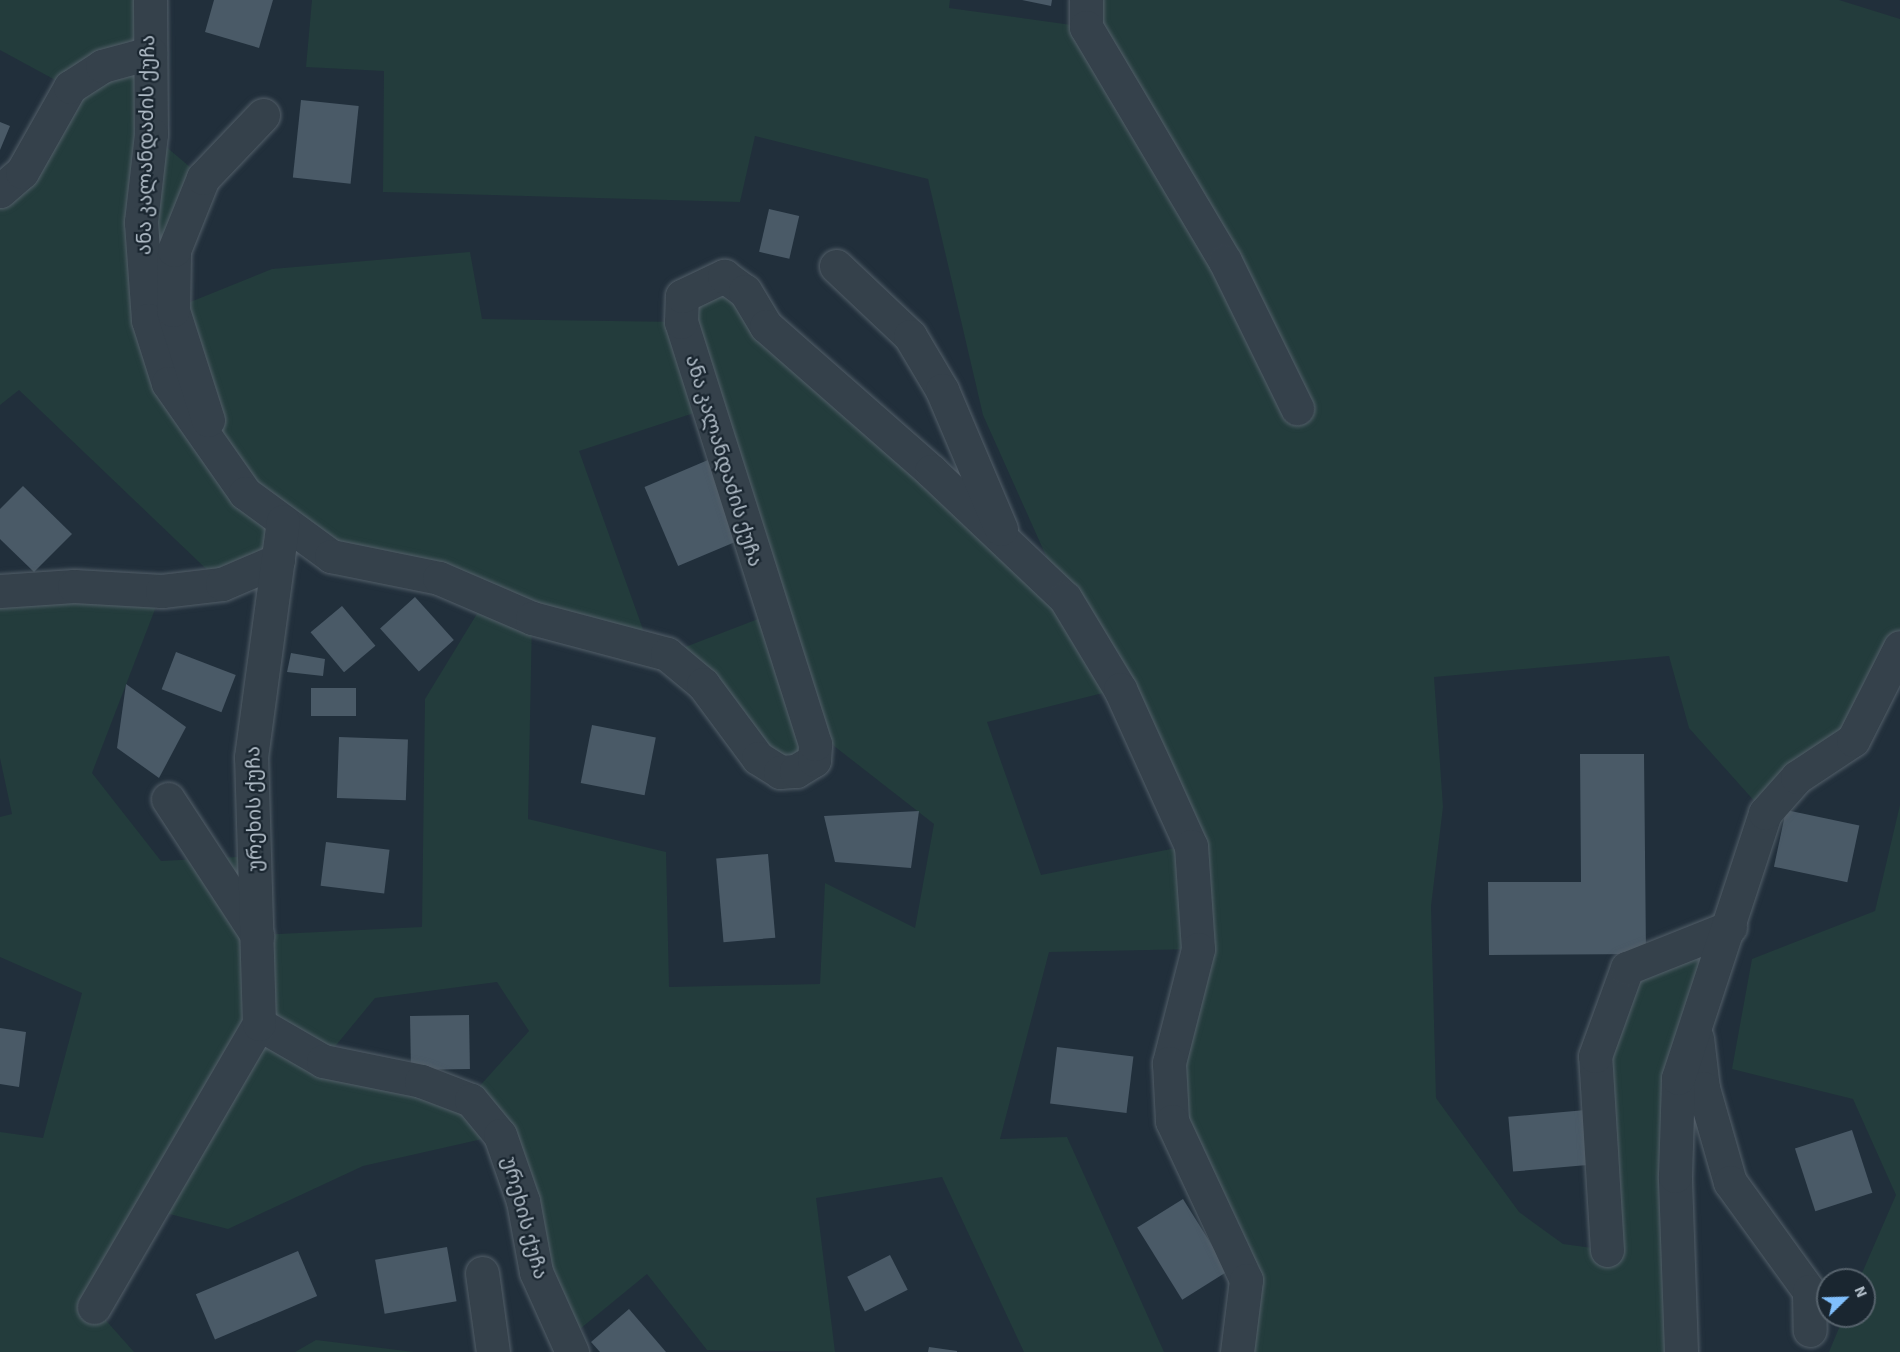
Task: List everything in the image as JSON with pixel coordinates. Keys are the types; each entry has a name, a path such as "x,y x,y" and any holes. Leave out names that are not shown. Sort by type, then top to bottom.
{"street":[{"name":"ანა კალანდაძის ქუჩა","path":"150,0 151,134 141,222 148,320 168,383 245,493 331,556 438,578 532,618 667,654 703,684 758,758 780,772 796,771 814,760 815,744 681,322 682,296 723,276 745,291 766,326 1065,598 1120,689 1191,846 1198,949 1169,1063 1172,1120 1246,1280 1237,1352"},
{"path":"1086,0 1091,37 1225,261 1297,408"},
{"path":"0,191 22,172 70,87 102,66 150,53"},
{"path":"223,462 173,310 174,250 203,178 263,115"},
{"path":"836,266 910,336 942,390 1006,542"},
{"name":"ურეხის ქუჩა","path":"283,521 251,757 259,1024 323,1061 421,1081 471,1100 500,1135 523,1201 536,1272 566,1348"},
{"path":"0,591 74,586 162,591 222,584 278,560"},
{"path":"1681,1352 1675,1176 1678,1078 1697,1030 1765,813 1797,777 1853,740 1900,647"},
{"path":"168,799 257,935"},
{"path":"1607,1250 1595,1056 1627,968 1730,927"},
{"path":"94,1307 259,1024"},
{"path":"1697,1030 1703,1088 1730,1182 1809,1291 1810,1330"},
{"path":"482,1273 493,1352"}],"green space":[{"path":"0,0 150,0 151,134 203,178 173,309 272,269 470,252 482,319 680,322 724,276 1064,596 983,415 928,179 755,136 740,202 383,192 384,71 306,67 312,0 950,0 949,8 1086,27 1086,0 1839,0 1900,19 1900,647 1853,740 1765,813 1689,728 1669,656 1434,677 1443,807 1431,906 1436,1098 1519,1212 1563,1244 1607,1250 1595,1056 1627,968 1730,927 1697,1030 1681,1352 1237,1352 1246,1280 1172,1121 1198,949 1049,952 1000,1139 1067,1137 1164,1352 1024,1352 942,1177 816,1198 835,1352 707,1350 647,1274 564,1342 500,1135 363,1166 228,1229 154,1210 94,1307 134,1352 0,1352 0,1132 43,1138 82,993 0,957 0,817 12,814 0,758 0,591 162,591 92,773 161,861 255,856 258,935 422,927 425,699 486,599 284,521 278,560 222,584 19,390 0,405 0,191 70,88 0,50","holes":["706,409 771,614 667,654 796,771 811,728 934,824 915,928 825,883 820,984 669,987 666,852 528,819 532,619 650,649 579,451","1119,689 1191,845 1041,875 987,722","497,982 529,1031 468,1099 323,1061 375,998"]},
{"path":"1900,805 1900,1352 1829,1352 1839,1328 1876,1328 1876,1268 1864,1268 1896,1195 1853,1099 1732,1069 1752,959 1875,911"},
{"path":"316,1340 414,1352 295,1352"}],"building":[{"path":"214,0 273,0 259,48 205,32"},
{"path":"1022,0 1052,0 1051,6"},
{"path":"301,100 359,106 351,184 293,178"},
{"path":"0,122 10,126 0,150"},
{"path":"769,209 799,216 789,259 759,252"},
{"path":"708,460 742,539 678,566 644,487"},
{"path":"23,486 72,534 34,572 0,539 0,509"},
{"path":"415,597 454,640 419,672 380,628"},
{"path":"342,606 375,646 344,672 311,632"},
{"path":"176,652 236,675 221,712 162,689"},
{"path":"291,653 325,659 323,676 287,672"},
{"path":"126,684 186,727 159,778 117,748"},
{"path":"311,688 356,688 356,716 311,716"},
{"path":"592,725 656,737 645,795 581,783"},
{"path":"339,737 408,739 406,800 337,798"},
{"path":"1580,754 1644,754 1646,954 1489,955 1488,882 1581,882"},
{"path":"1786,810 1859,826 1847,882 1774,867"},
{"path":"919,811 911,868 835,862 824,816"},
{"path":"326,842 390,850 384,893 321,886"},
{"path":"768,854 775,938 724,942 716,859"},
{"path":"469,1015 470,1069 411,1070 410,1016"},
{"path":"0,1028 26,1032 19,1087 0,1084"},
{"path":"1057,1047 1133,1056 1126,1113 1050,1104"},
{"path":"1597,1109 1602,1164 1513,1172 1508,1117"},
{"path":"1852,1130 1872,1193 1815,1211 1795,1149"},
{"path":"1183,1199 1228,1271 1182,1300 1137,1228"},
{"path":"447,1247 457,1301 385,1314 375,1260"},
{"path":"298,1251 317,1296 215,1339 196,1294"},
{"path":"890,1255 908,1290 865,1312 847,1277"},
{"path":"629,1309 666,1352 600,1352 591,1342"},
{"path":"929,1347 957,1351 957,1352 928,1352"}]}
